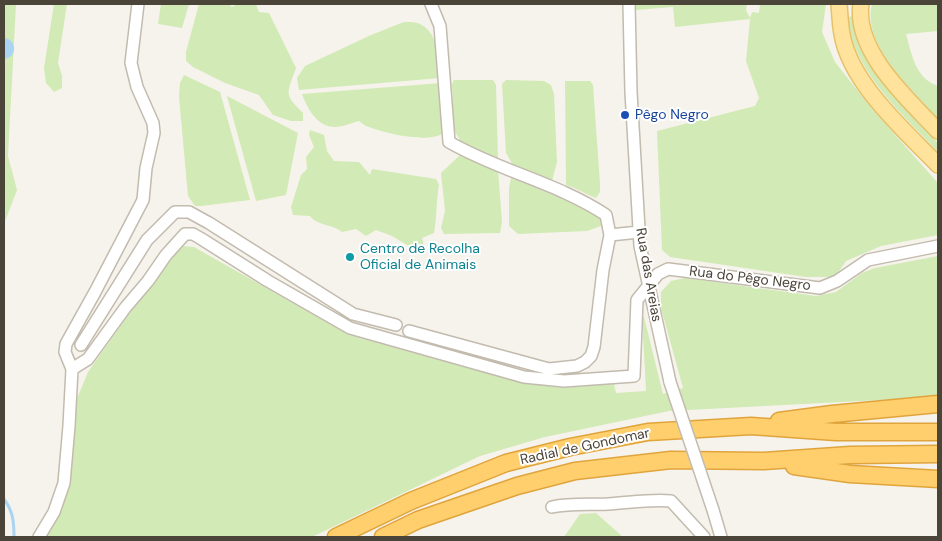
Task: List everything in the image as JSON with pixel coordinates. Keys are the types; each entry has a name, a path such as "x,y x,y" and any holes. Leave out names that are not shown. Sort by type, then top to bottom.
{"highway":[{"path":"751,426 832,414 938,404"},
{"name":"Radial de Gondomar","path":"336,537 410,501 515,461 570,446 648,432 751,426 836,432 938,432"},
{"name":"Radial de Gondomar","path":"383,537 418,520 517,486 575,471 671,460 764,461 850,455 938,454"},
{"path":"764,461 850,474 938,479"}],"main road":[{"path":"839,4 842,35 850,61 860,78 870,93 938,165"},
{"path":"861,4 860,10 864,32 873,56 888,77 938,132"}],"street":[{"path":"39,537 54,512 64,483 72,369 66,352 66,344 143,200 146,168 153,142 153,124 137,87 131,63 138,4"},
{"path":"409,331 548,369 577,366 592,356 603,270 610,235 606,215 588,202 470,153 449,142 440,26 434,6 431,4"},
{"name":"Rua das Areias","path":"629,4 631,92 640,246 670,382 722,537"},
{"path":"81,345 146,240 175,212 189,212 209,223 353,314 396,325"},
{"path":"610,235 639,232"},
{"path":"72,369 88,359 166,255 185,234 193,234 350,328 524,377 564,381 634,376 636,300 648,285"},
{"name":"Rua do Pêgo Negro","path":"648,285 658,274 668,269 820,288 837,281 868,260 938,246"},
{"path":"552,507 656,499 671,501 704,537"}],"green space":[{"path":"4,4 16,4 8,156 17,190 4,224"},
{"path":"54,4 67,4 58,63 62,76 62,88 54,92 46,83 44,68"},
{"path":"161,4 189,4 182,28 158,24"},
{"path":"199,4 229,4 232,7 237,4 256,4 259,12 269,13 296,68 290,83 289,93 292,101 303,113 303,121 291,121 273,115 259,95 225,83 193,67 186,61 186,52"},
{"path":"635,4 747,4 746,10 750,18 752,12 759,13 760,4 826,4 822,32 835,62 872,109 938,183 938,235 881,246 846,261 835,277 806,277 670,257 662,250 657,131 755,106 759,98 746,61 750,19 675,27 673,7 636,10"},
{"path":"872,4 938,4 938,31 906,34 919,72 930,82 938,86 938,118 903,81 881,51 874,35 871,19"},
{"path":"854,16 863,50 877,76 938,143 938,152 894,106 865,68 856,50 852,36 848,17"},
{"path":"404,22 420,24 431,34 437,48 440,78 299,90 297,78 305,66 371,35"},
{"path":"184,75 220,92 250,200 195,206 188,196 179,97 180,83"},
{"path":"454,80 493,80 496,85 498,160 461,142 454,130 452,84"},
{"path":"506,80 544,81 551,85 554,94 557,162 552,181 513,165 506,153 502,84"},
{"path":"565,81 590,81 593,85 600,184 600,192 596,198 566,185"},
{"path":"441,83 443,133 428,138 385,132 368,127 359,121 335,127 323,124 314,116 302,94"},
{"path":"227,96 298,133 286,195 256,201"},
{"path":"310,130 324,135 327,151 334,161 359,162 370,175 372,169 436,179 439,185 434,233 422,238 425,249 422,254 392,236 376,230 366,236 356,229 342,232 317,222 310,216 293,215 291,207 301,175 307,169 306,157 314,147 309,135"},
{"path":"460,155 498,170 502,222 500,233 444,234 441,228 445,211 441,173"},
{"path":"511,178 600,214 601,226 587,231 518,234 509,226 509,188"},
{"path":"182,246 194,247 349,335 522,383 563,388 614,384 616,393 646,391 642,317 644,317 663,394 683,388 661,308 661,292 671,281 685,278 816,296 836,292 862,273 875,268 938,256 938,397 669,411 545,437 480,456 312,537 45,537 69,485 76,401 88,372 162,267"},
{"path":"596,513 623,537 564,537 580,514"}],"waterway":[{"path":"4,499 12,517 14,537"}],"place":[{"name":"Pêgo Negro","path":"625,115"},
{"name":"Centro de Recolha Oficial de Animais","path":"350,257"}]}
